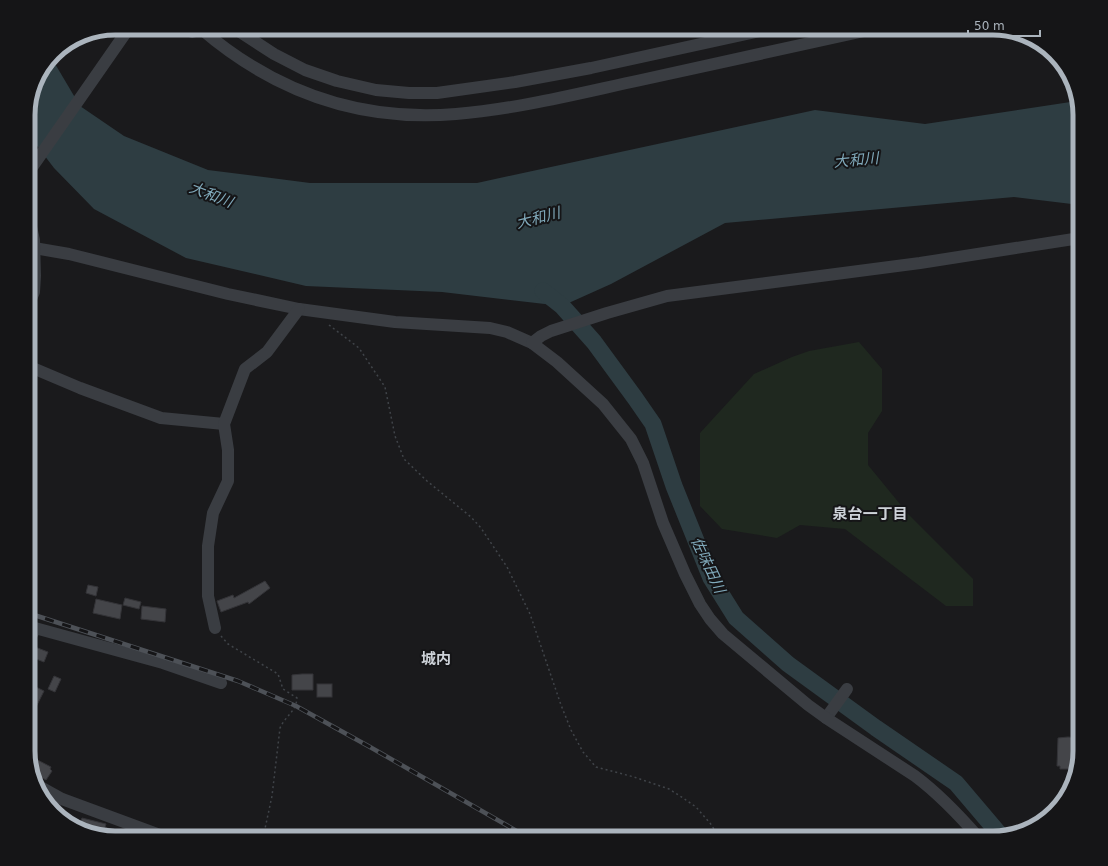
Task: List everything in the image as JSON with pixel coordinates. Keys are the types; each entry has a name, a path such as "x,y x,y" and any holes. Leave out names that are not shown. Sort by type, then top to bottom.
{"street":[{"path":"35,164 124,35"},
{"path":"209,35 235,56 265,74 301,92 355,108 386,113 418,115 456,114 534,102 825,35"},
{"path":"245,35 274,54 305,70 337,81 376,90 409,93 437,93 591,68 741,35"},
{"path":"532,343 551,331 651,300 684,293 920,263 1073,239"},
{"path":"35,247 213,290 313,312 402,323 490,328 507,332 532,343 557,362 603,404 631,439 643,463 653,496 673,548 700,604 710,619 733,642 808,705 828,716 928,786 950,806 973,831"},
{"path":"215,628 208,596 208,546 213,513 228,481 228,450 224,424 245,369 268,352 299,309"},
{"path":"35,369 80,388 161,418 224,424"},
{"path":"35,628 163,664 221,683"},
{"path":"828,716 847,689"},
{"path":"44,789 62,799 148,831"}],"path":[{"path":"313,312 359,348 385,387 394,436 404,459 427,481 471,517 481,528 508,567 530,614 560,705 583,752 596,767 634,777 669,789 696,807 715,831"},
{"path":"215,628 228,644 278,674 283,689 297,698 296,706 283,721 280,728 272,796 264,831"}],"shaded area":[{"path":"859,342 882,369 882,411 868,433 868,465 909,515 973,579 973,606 946,606 845,529 800,525 777,538 722,529 700,506 700,433 754,374 809,351"}],"water":[{"name":"大和川","path":"54,62 80,106 124,136 208,170 310,183 477,183 815,110 925,124 1072,102 1073,109 1073,204 1014,197 725,223 611,284 562,306 442,292 306,286 186,258 94,209 54,168 35,143 35,109 43,79"}],"building":[{"path":"265,581 270,588 249,604 248,602 221,612 217,601 233,595 234,598"},
{"path":"88,585 98,587 96,596 86,593"},
{"path":"125,598 141,602 139,609 123,605"},
{"path":"96,599 122,605 120,619 93,613"},
{"path":"142,606 166,609 165,622 141,619"},
{"path":"35,647 48,652 44,662 35,659"},
{"path":"313,674 313,690 292,690 292,675"},
{"path":"54,676 61,679 55,692 48,689"},
{"path":"317,684 332,684 332,697 317,697"},
{"path":"35,686 44,691 35,706"},
{"path":"1073,737 1073,757 1071,769 1060,769 1060,766 1057,766 1058,738"},
{"path":"35,759 51,767 50,769 52,771 46,780 39,776"},
{"path":"54,803 61,806 59,808"},
{"path":"82,818 106,824 105,827 116,831 89,827 80,823"}],"waterway":[{"name":"佐味田川","path":"543,291 562,306 594,342 653,424 674,486 711,578 736,618 788,664 876,728 956,783 996,831"}],"railway":[{"path":"35,615 238,681 296,706 517,831"}],"district":[{"name":"泉台一丁目","path":"870,514"},
{"name":"城内","path":"436,659"}]}
